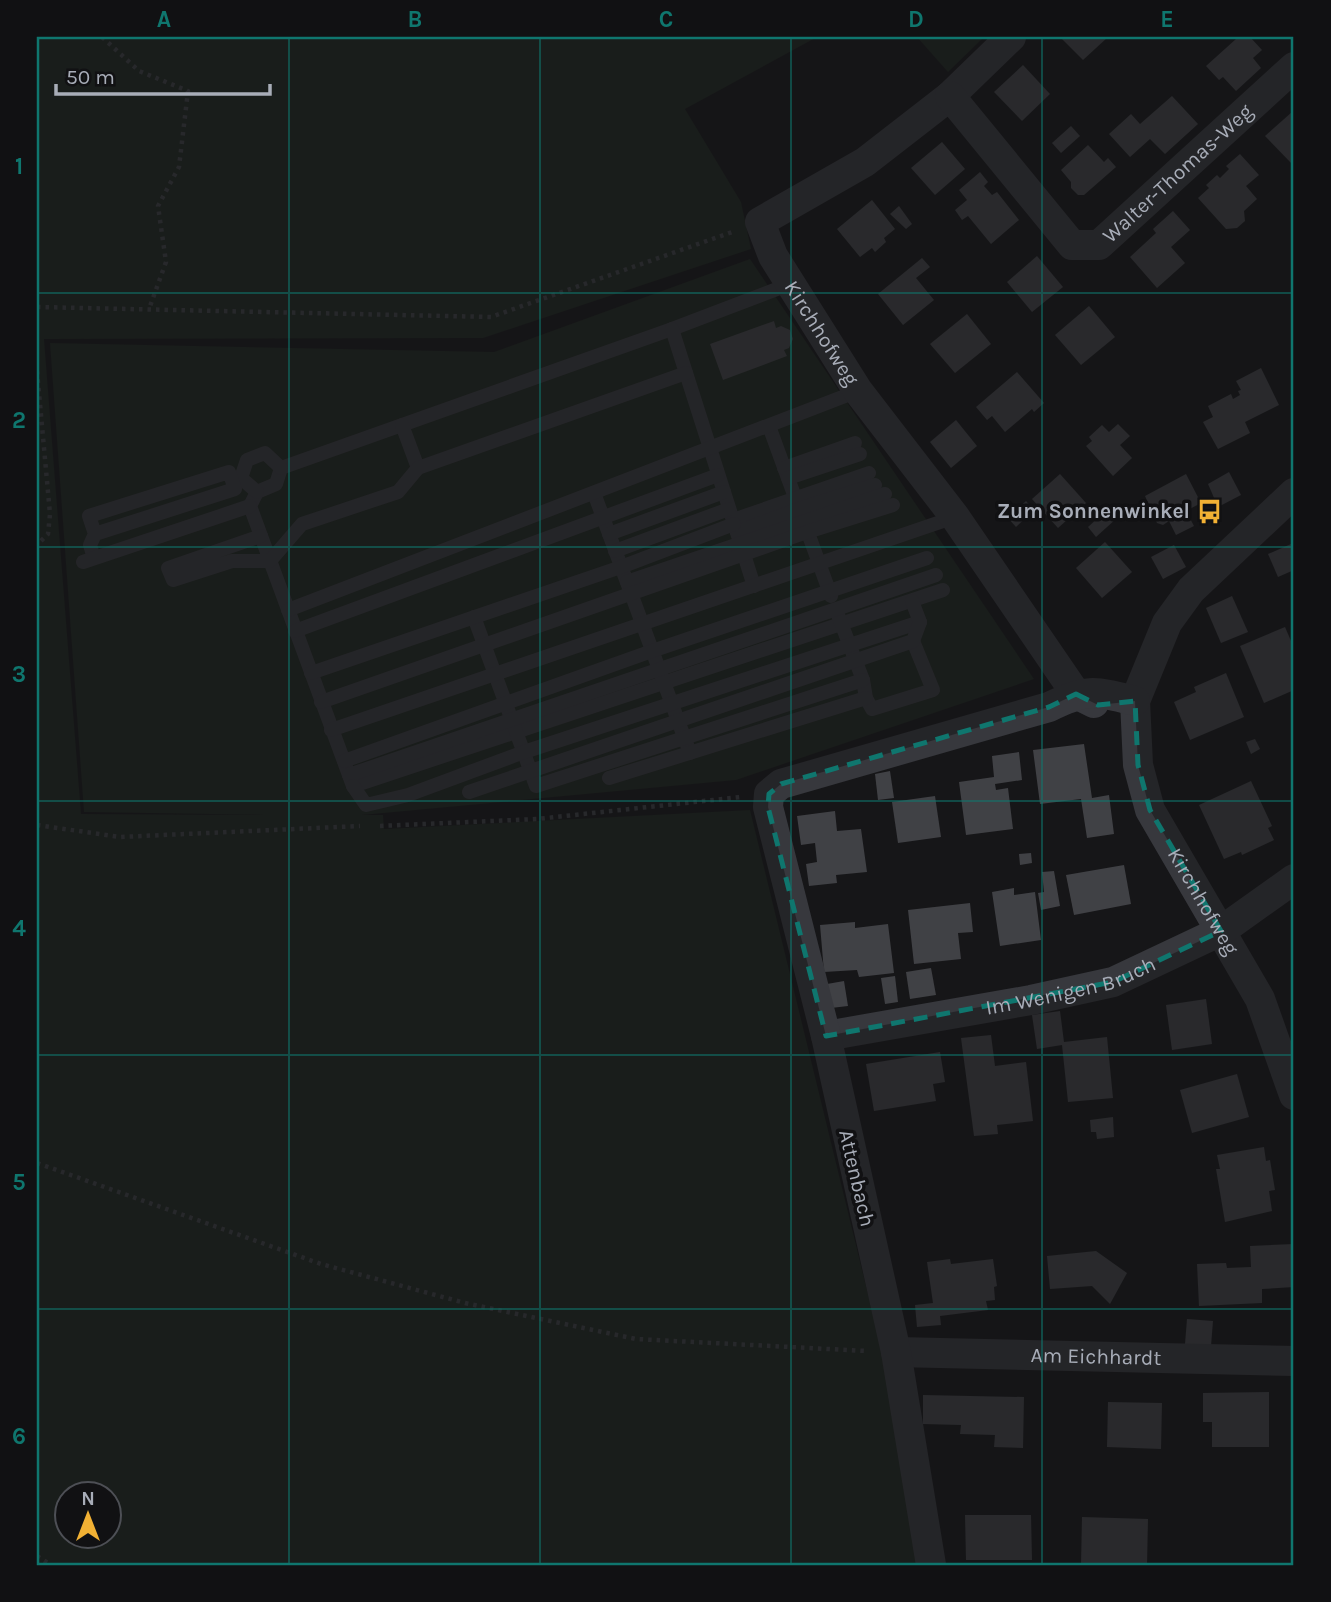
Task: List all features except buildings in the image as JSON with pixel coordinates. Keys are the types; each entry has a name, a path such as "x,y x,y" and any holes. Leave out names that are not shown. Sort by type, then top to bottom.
{"street":[{"path":"760,222 865,162 950,96 1011,37"},
{"name":"Walter-Thomas-Weg","path":"950,96 1072,245 1099,245 1294,67"},
{"name":"Kirchhofweg","path":"760,222 773,257 858,391 955,517 1076,694"},
{"path":"769,794 781,785 1049,707 1076,694 1099,692 1135,701 1167,622 1191,590 1294,493"},
{"name":"Kirchhofweg","path":"1135,701 1138,765 1150,810 1261,999 1294,1095"},
{"name":"Attenbach","path":"769,794 768,807 826,1036 896,1352 931,1565"},
{"name":"Im Wenigen Bruch","path":"826,1036 1031,1000 1112,982 1221,931 1294,879"},
{"name":"Am Eichhardt","path":"896,1352 1294,1361"}],"lane":[{"path":"281,468 672,329 790,284"},
{"path":"672,329 754,586"},
{"path":"261,536 168,568 173,580 232,561 270,561 302,524 398,492 418,468 686,373"},
{"path":"288,610 858,391"},
{"path":"402,425 418,468"},
{"path":"769,426 872,709 933,690 912,640 920,622 912,601"},
{"path":"265,453 281,468 276,484 253,499 88,560 94,534 235,489 247,460 265,453"},
{"path":"795,499 872,474"},
{"path":"795,499 872,474"},
{"path":"321,702 484,645 629,588 795,499 872,474"},
{"path":"311,673 736,530 795,499 872,474"},
{"path":"295,631 719,475"},
{"path":"237,480 253,499 261,536 331,730 349,774 366,805 408,795 524,752 920,622"},
{"path":"609,534 724,492"},
{"path":"594,493 690,753"},
{"path":"331,730 955,517"},
{"path":"615,551 736,530"},
{"path":"349,774 506,704 652,651 927,558"},
{"path":"661,676 836,609 936,575"},
{"path":"349,774 514,725 661,676 841,624 943,590"},
{"path":"474,617 536,786 863,680"},
{"path":"469,792 912,640"},
{"path":"609,778 866,698"}],"path":[{"path":"102,37 139,71 188,91 178,167 158,206 166,262 149,309"},
{"path":"37,307 491,317 760,222"},
{"path":"37,371 50,514 48,534 37,545"},
{"path":"37,825 120,837 537,819 769,794"},
{"path":"37,1163 321,1264 465,1303 636,1339 896,1352"},
{"path":"37,1556 51,1565"}],"highlighted area":[{"path":"1076,694 1098,705 1135,701 1138,765 1150,810 1221,931 1113,982 826,1036 768,807 769,794 781,784 1049,707"}],"shaded area":[{"path":"37,37 817,37 685,109 741,202 751,249 483,338 44,339 81,814 265,815 84,812 50,343 494,352 750,259 1034,679 736,780 362,815 383,815 384,829 750,810 884,1360 919,1565 37,1565"},
{"path":"917,37 984,37 948,72"}],"place":[{"name":"Zum Sonnenwinkel","path":"1210,511"}]}
